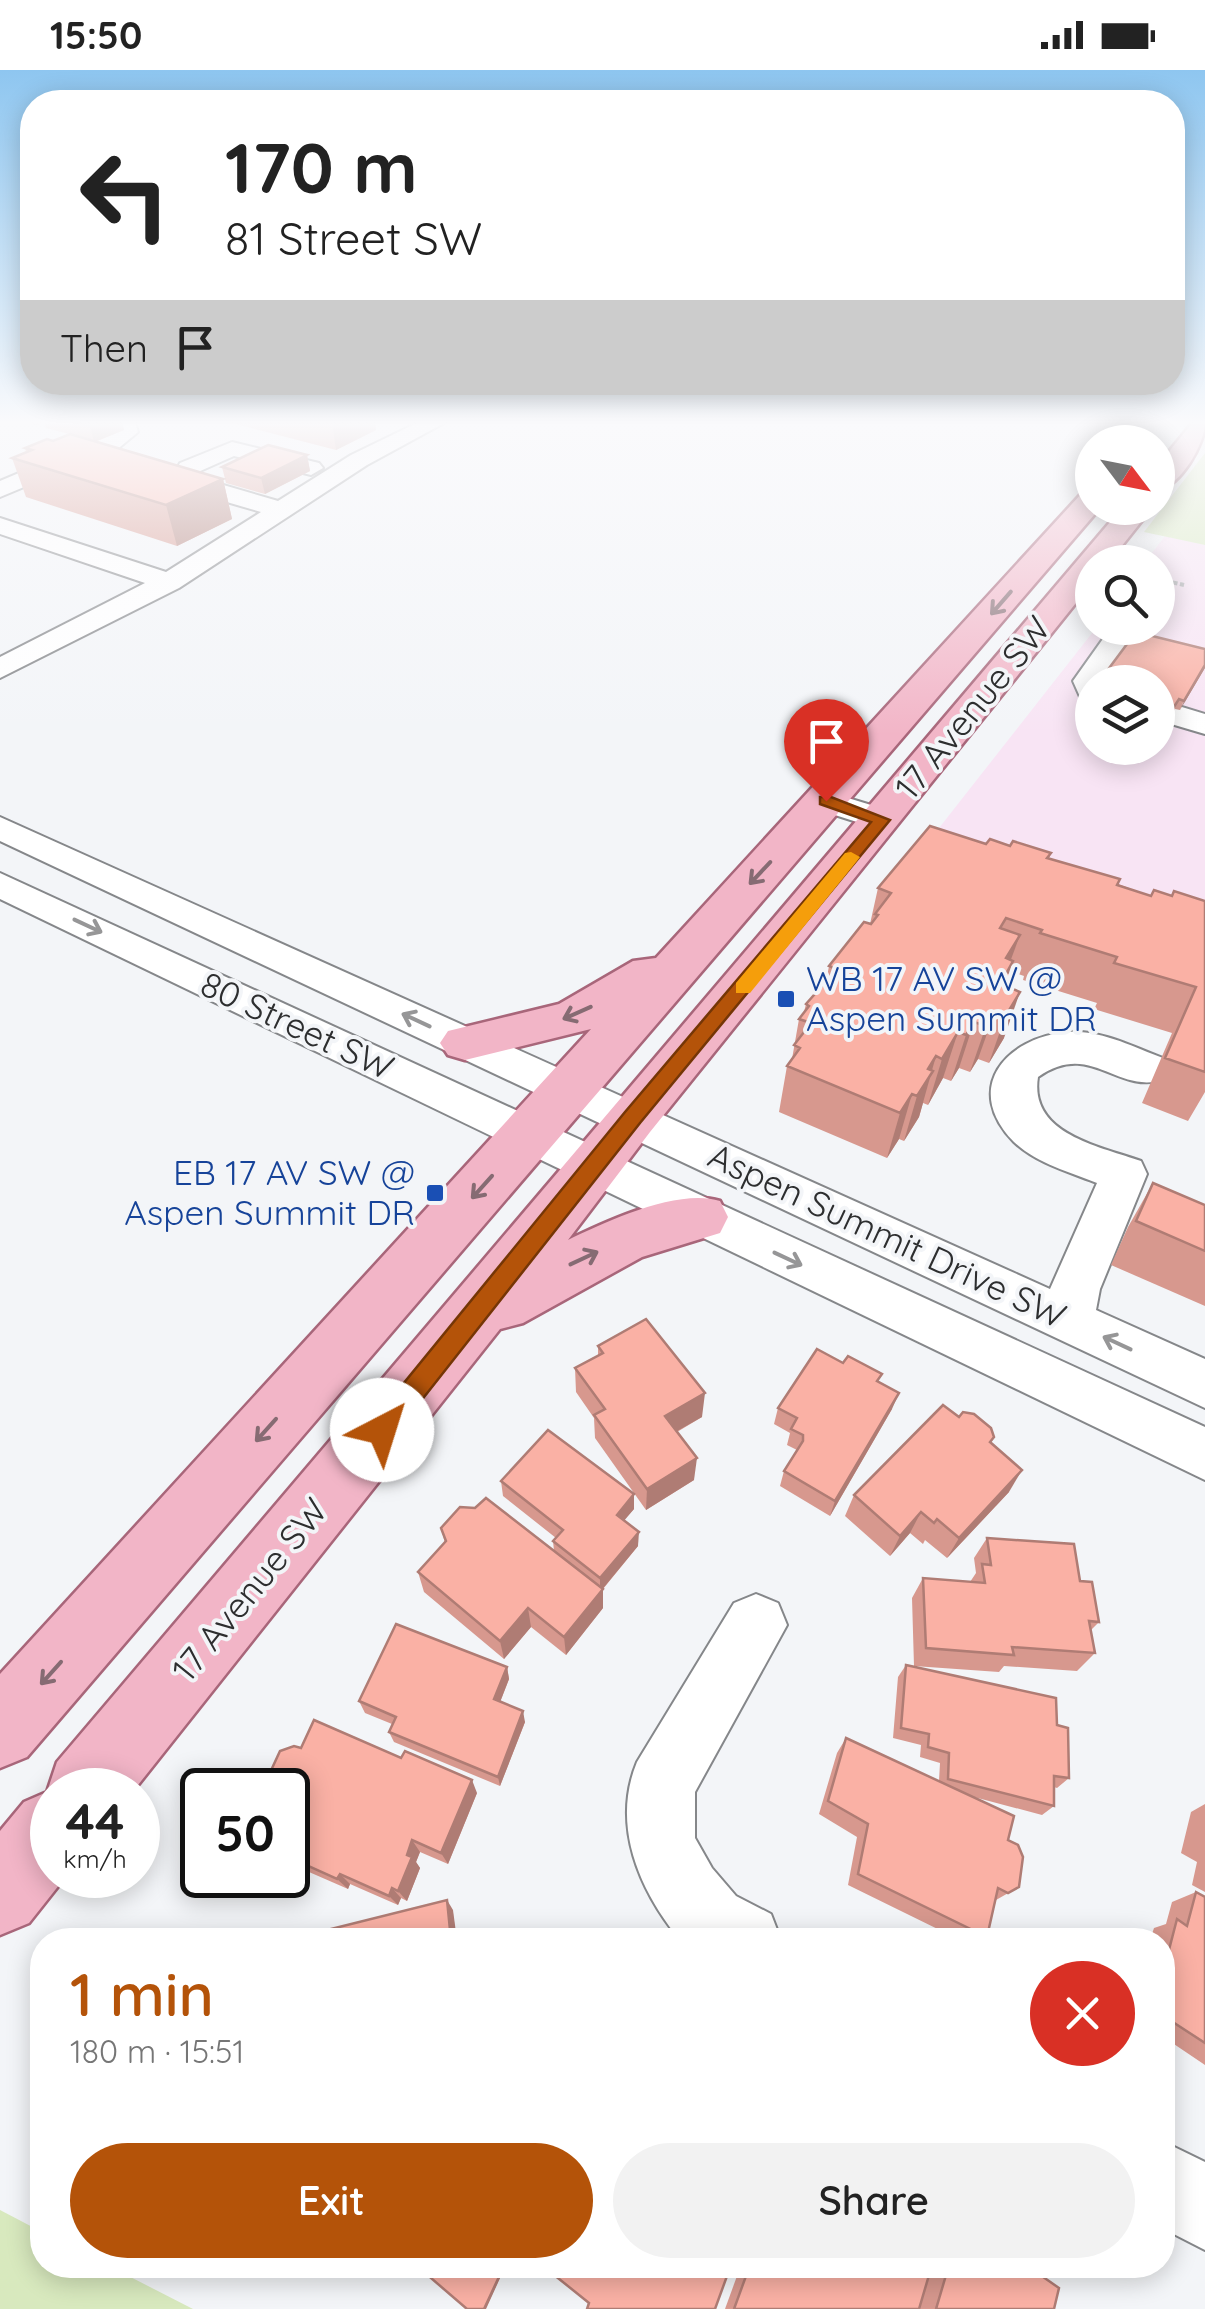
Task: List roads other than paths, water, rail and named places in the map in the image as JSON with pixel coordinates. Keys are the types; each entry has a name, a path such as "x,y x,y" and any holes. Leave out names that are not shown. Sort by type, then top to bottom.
{"main road":[{"name":"17 Avenue SW","path":"0,1730 1069,526"},
{"name":"17 Avenue SW","path":"104,1768 469,1324 632,1118 1121,526"},
{"path":"1066,530 1111,539"},
{"path":"465,1043 574,1017 692,947"},
{"path":"469,1324 570,1264 639,1234 700,1217"},
{"path":"0,1894 30,1857"}],"street":[{"path":"1,526 169,582"},
{"path":"0,669 169,582 259,526"},
{"path":"1175,715 1205,724"},
{"path":"826,801 882,820"},
{"name":"80 Street SW","path":"0,828 569,1089"},
{"path":"13,890 76,862"},
{"name":"80 Street SW","path":"13,890 595,1167"},
{"path":"1068,1321 1076,1289 1140,1180 1056,1146 1026,1126 1013,1101 1016,1070 1042,1050 1076,1046 1148,1069"},
{"name":"Aspen Summit Drive SW","path":"569,1089 1205,1384"},
{"name":"Aspen Summit Drive SW","path":"595,1167 1205,1454"},
{"path":"724,1928 711,1921 687,1893 671,1864 661,1838 660,1786 756,1625"},
{"path":"1175,2189 1205,2209"}],"place":[{"name":"WB 17 AV SW @ Aspen Summit DR","path":"786,999"},
{"name":"EB 17 AV SW @ Aspen Summit DR","path":"435,1193"}]}
